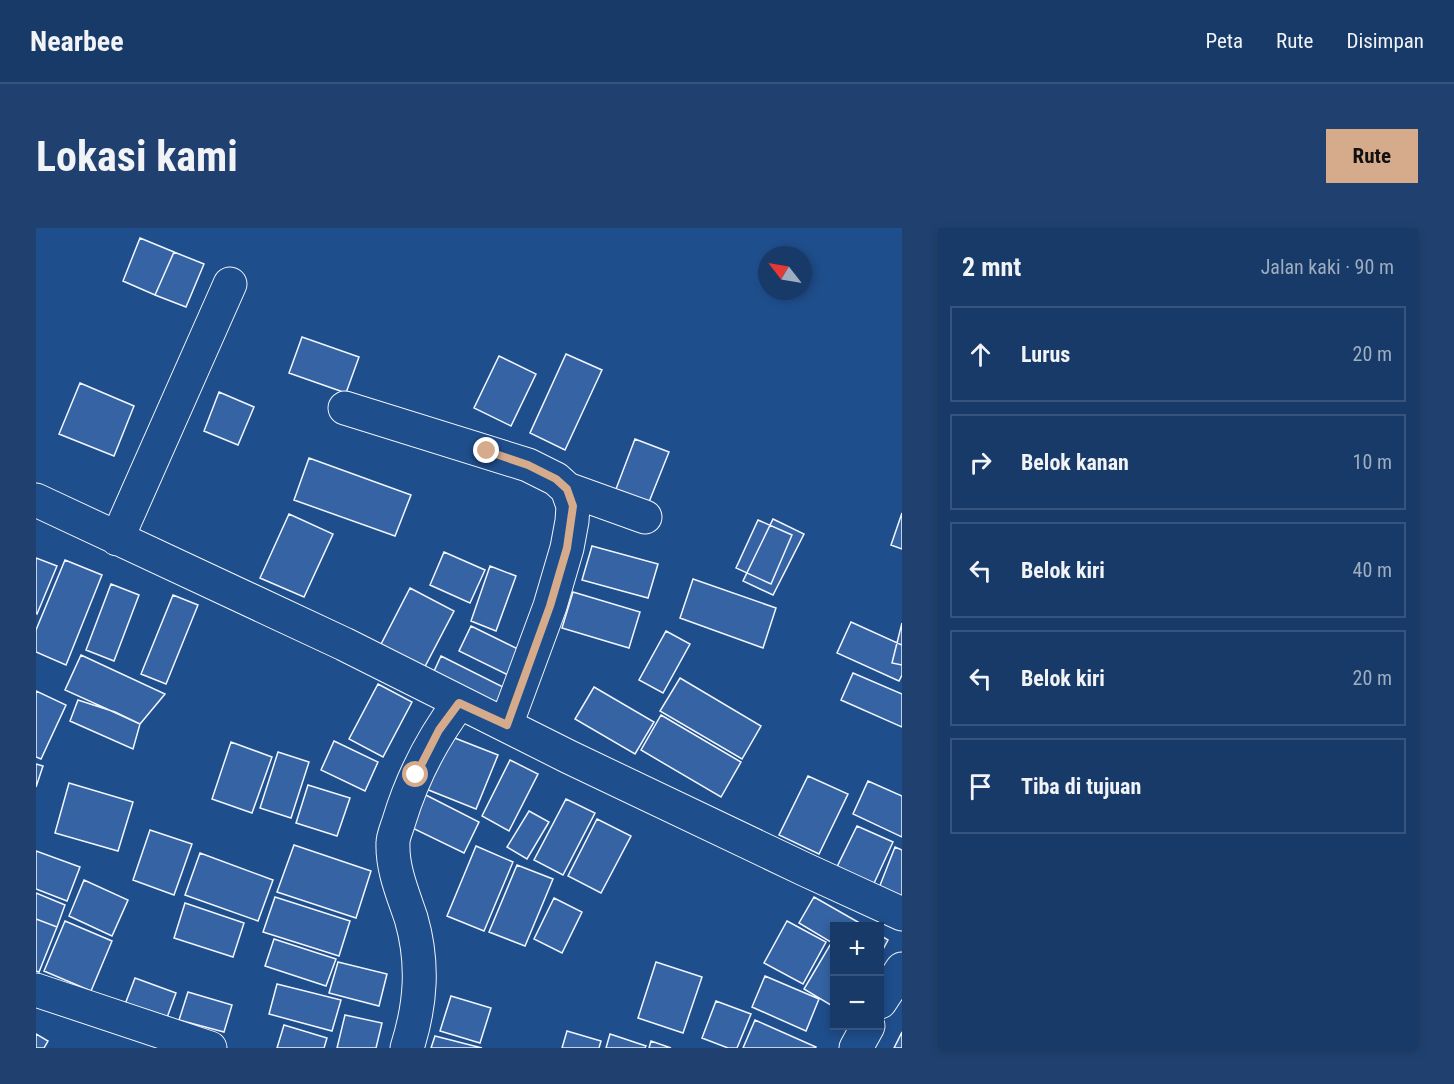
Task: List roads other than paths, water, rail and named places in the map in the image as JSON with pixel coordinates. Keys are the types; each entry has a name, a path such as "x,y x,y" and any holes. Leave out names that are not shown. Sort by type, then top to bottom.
{"street":[{"path":"117,539 230,284"},
{"path":"345,408 528,465 556,479 567,489 645,517"},
{"path":"507,725 550,606 567,548 573,506 567,489"},
{"path":"36,500 344,644 459,703 902,914"},
{"path":"407,1048 416,1018 420,962 411,920 397,881 393,842 416,775 439,730 459,703"},
{"path":"884,995 902,969"},
{"path":"36,990 210,1048"},
{"path":"856,1048 866,1030"}]}
